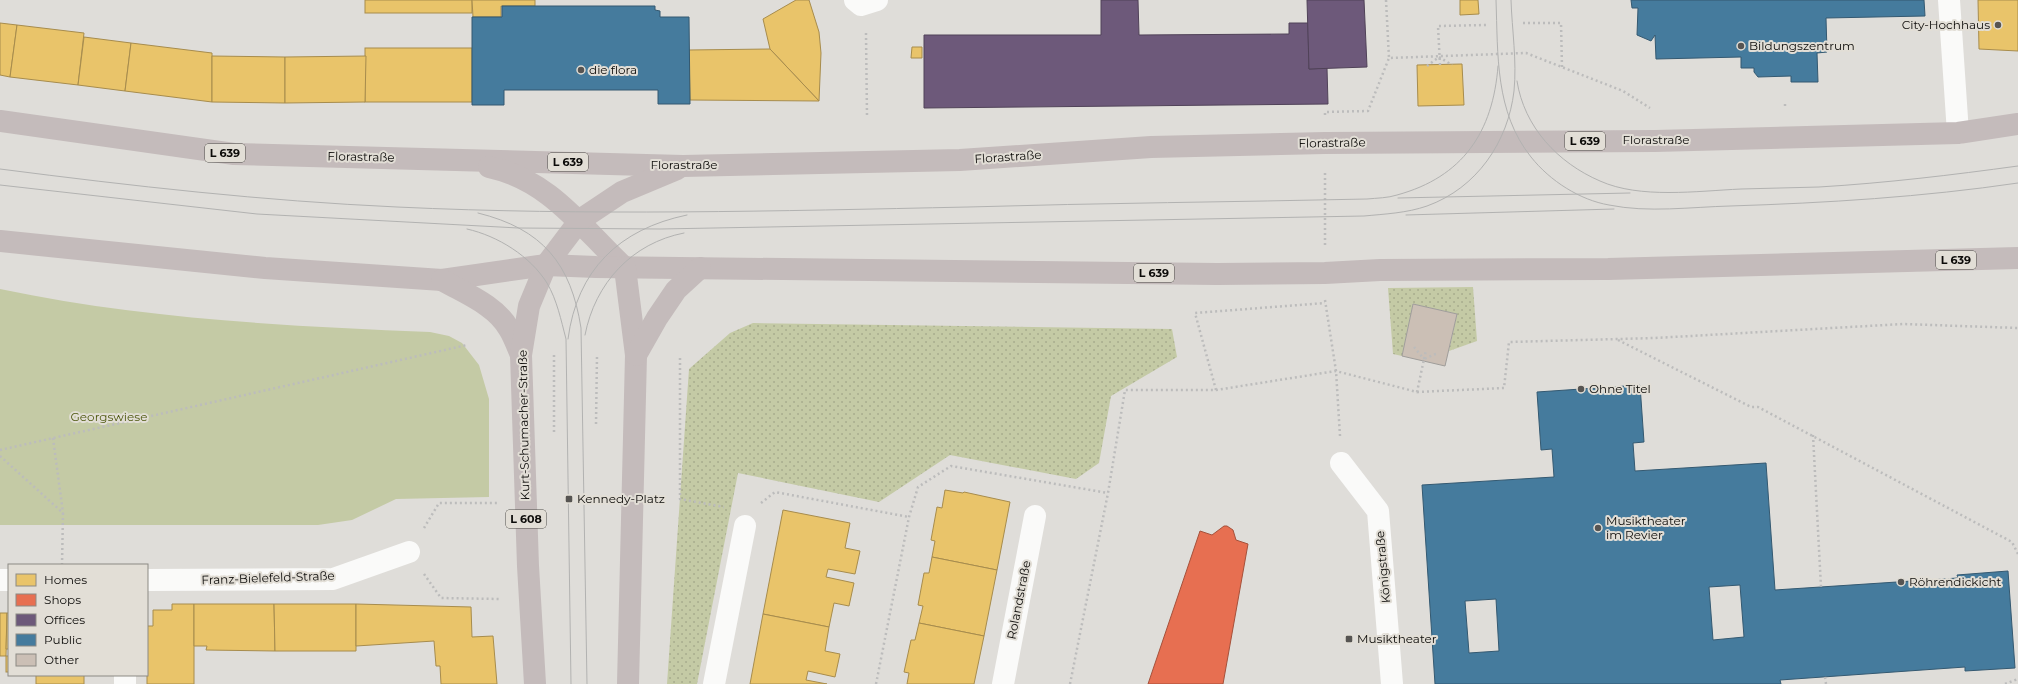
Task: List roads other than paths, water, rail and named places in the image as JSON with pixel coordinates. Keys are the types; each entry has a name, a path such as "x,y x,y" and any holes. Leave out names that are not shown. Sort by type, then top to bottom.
{"main road":[{"name":"Florastraße","path":"0,121 234,154 683,166 960,160 1151,147 1325,143 1655,141 1958,133 2018,124"},
{"path":"453,159 502,170 535,184 580,220 625,268 636,355 628,684"},
{"name":"Kurt-Schumacher-Straße","path":"535,684 525,503 520,355 529,306 546,265 580,220 622,192 683,166"},
{"name":"L 639","path":"0,241 265,268 442,280 546,265 625,268 1201,274 1325,273 1380,270 1608,269 2018,258"},
{"path":"1995,259 2018,251"},
{"path":"1995,259 2018,265"},
{"path":"636,355 657,318 676,290 700,268"},
{"name":"L 608","path":"442,280 485,304 496,314 509,328 520,355"}],"street":[{"path":"1948,0 1958,133"},
{"name":"Königstraße","path":"1341,463 1378,511 1392,684"},
{"name":"Rolandstraße","path":"1003,684 1035,516"},
{"path":"714,684 748,519"},
{"name":"Franz-Bielefeld-Straße","path":"148,580 332,578 409,552"}],"tram line":[{"path":"1496,0 1498,62 1501,82 1505,102 1519,140 1531,157 1547,174 1566,188 1587,199 1609,205 1639,209 1670,209 1874,199 2018,183"},
{"path":"0,185 257,214 518,228 660,229 1364,216 1396,213 1427,206 1445,198 1461,188 1487,161 1497,145 1511,110 1514,91 1515,57 1511,0"},
{"path":"0,169 248,197 468,210 682,212 1367,199 1394,196 1420,187 1440,177 1457,164 1481,131 1495,90 1498,66"},
{"path":"1517,81 1527,114 1545,142 1557,154 1570,164 1600,181 1616,187 1633,190 1651,192 1688,192 1819,187 1968,173 2018,166"},
{"path":"1398,198 1630,193"},
{"path":"1406,215 1614,209"},
{"path":"478,213 501,220 520,229 537,240 550,252 570,285 576,305 581,328 587,684"},
{"path":"568,339 573,314 581,292 592,273 605,256 622,242 641,231 663,222 687,215"},
{"path":"467,229 479,232 501,242 512,248 532,264 547,283 553,296 566,339 571,684"},
{"path":"585,335 590,316 597,299 619,268 632,256 648,246 665,238 684,233"}],"place":[{"name":"City-Hochhaus","path":"1998,25"},
{"name":"Bildungszentrum","path":"1741,46"},
{"name":"die flora","path":"581,70"},
{"name":"Ohne Titel","path":"1581,389"},
{"name":"Kennedy-Platz","path":"569,499"},
{"name":"Musiktheater im Revier","path":"1598,528"},
{"name":"Röhrendickicht","path":"1901,582"},
{"name":"Musiktheater","path":"1349,639"}],"park label":[{"name":"Georgswiese","path":"109,417"}]}
